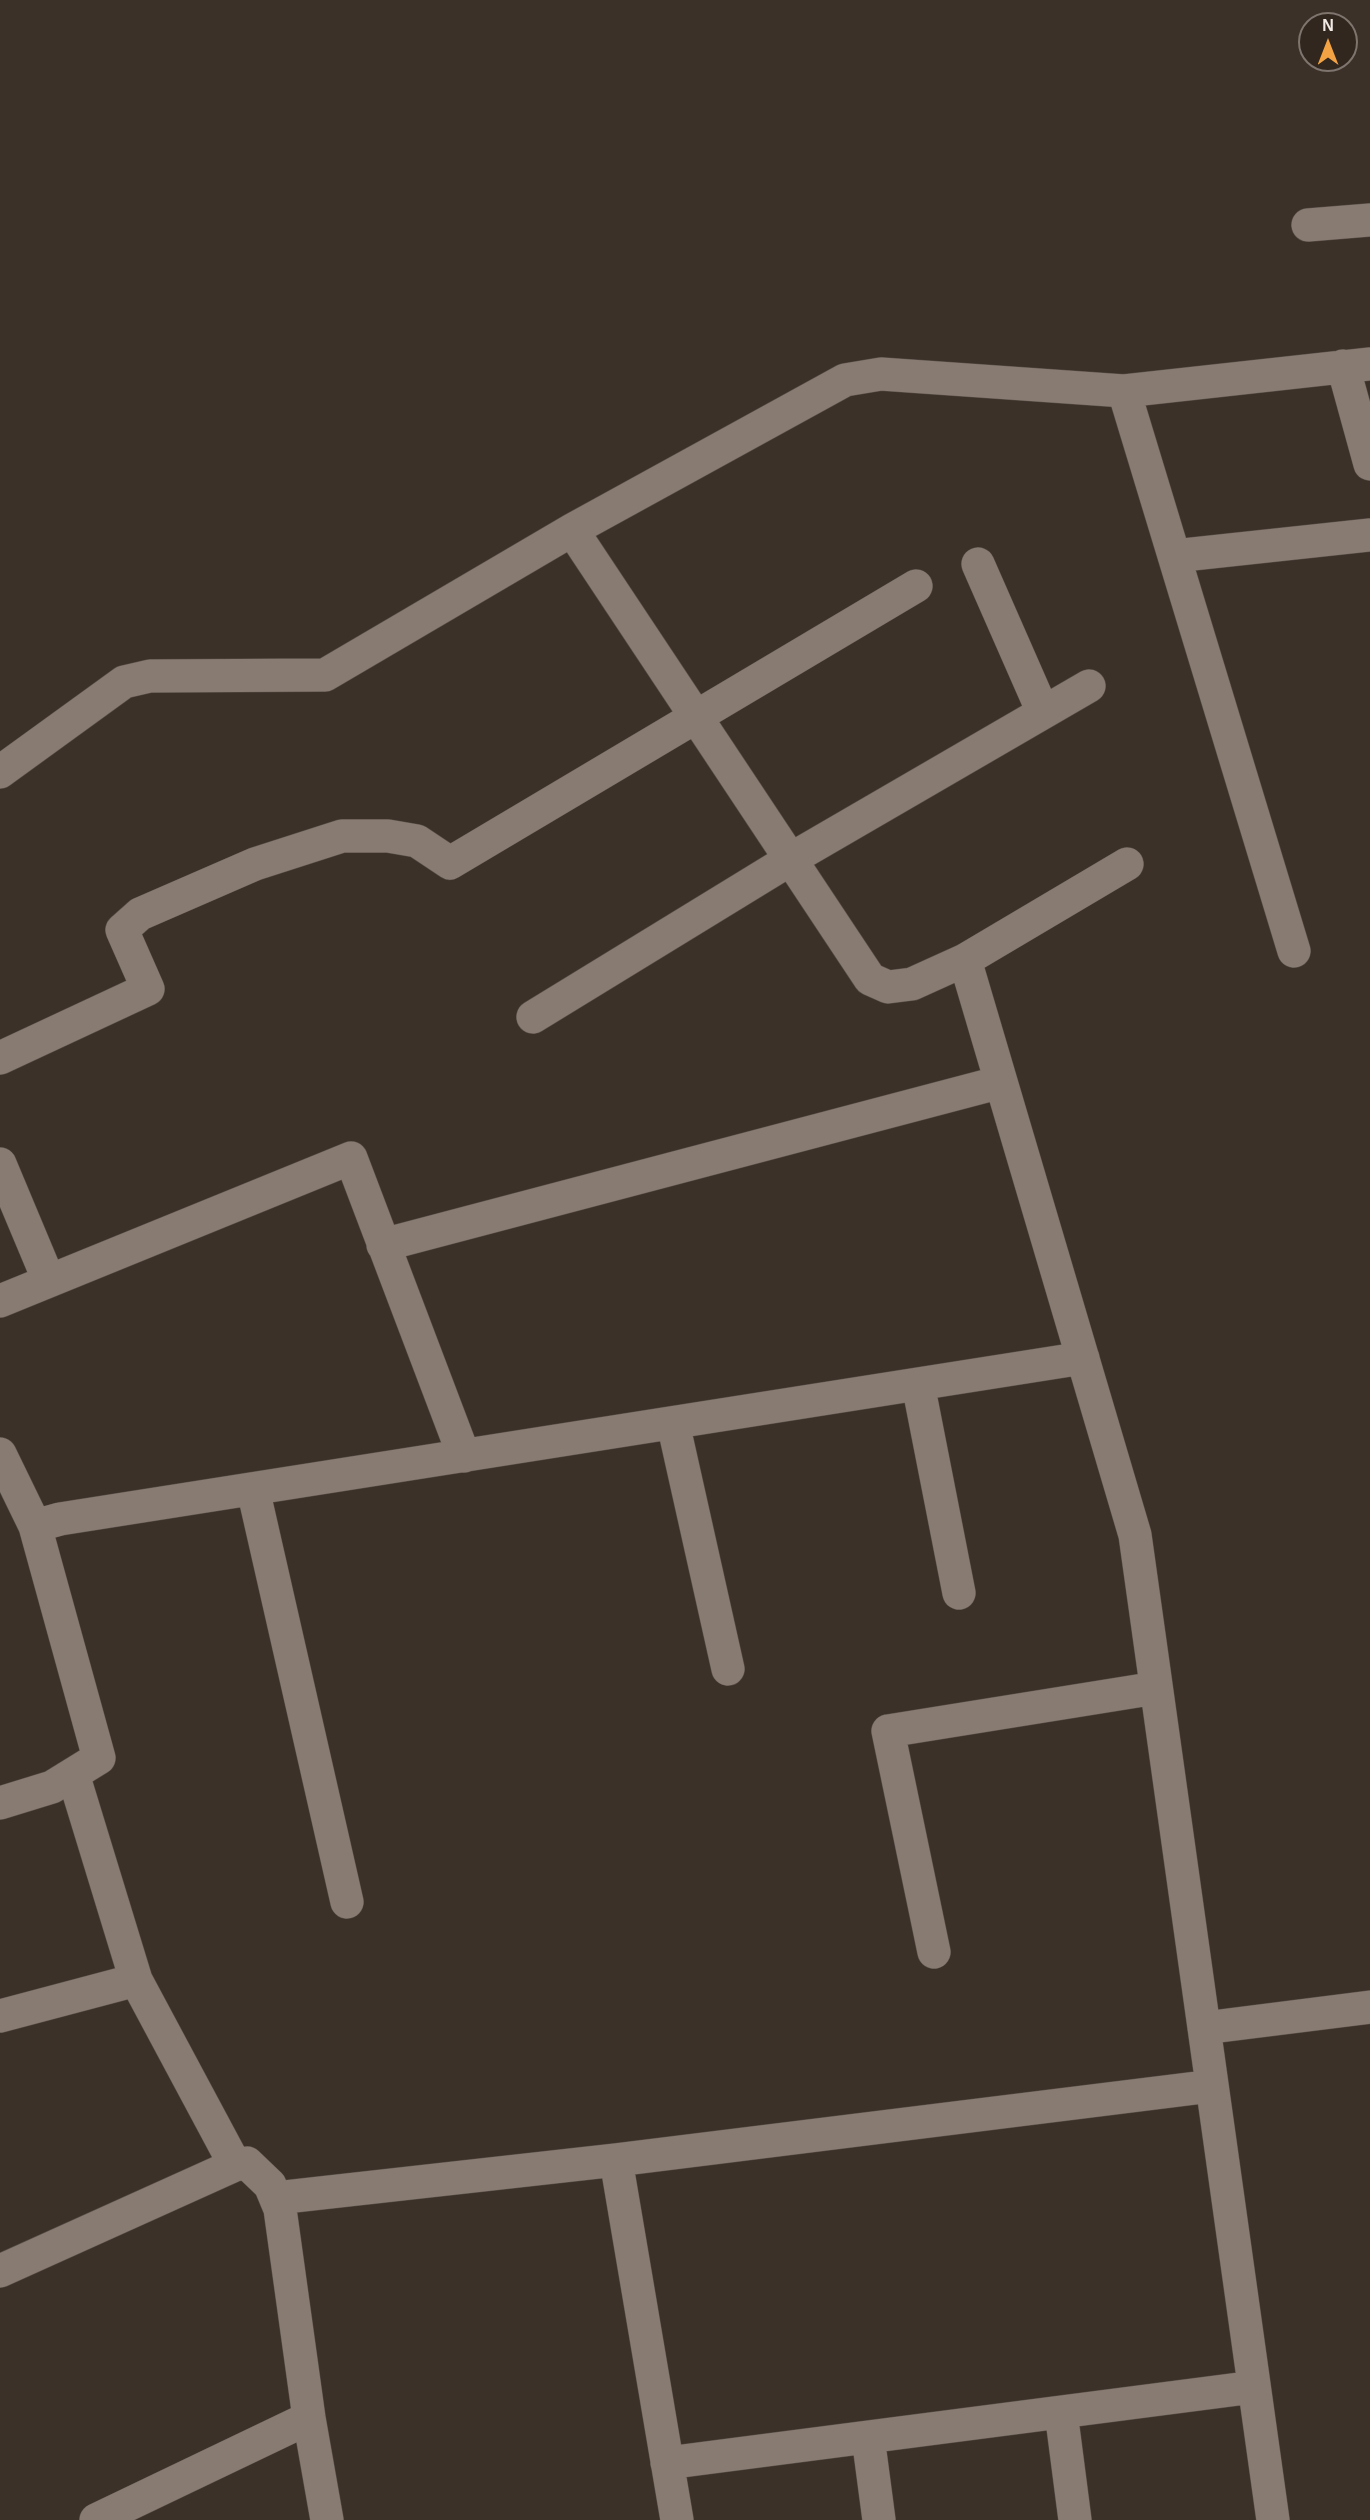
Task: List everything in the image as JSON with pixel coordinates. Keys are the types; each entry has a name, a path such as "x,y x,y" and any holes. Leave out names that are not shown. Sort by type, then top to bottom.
{"street":[{"path":"1308,225 1370,220"},
{"path":"0,772 124,682 150,676 325,675 572,530 845,380 881,374 1124,391 1356,365 1370,464"},
{"path":"1124,391 1294,951"},
{"path":"572,530 870,979 888,987 912,984 965,960 1127,864"},
{"path":"1174,556 1370,535"},
{"path":"978,564 1043,712"},
{"path":"0,1058 148,989 122,930 140,914 255,864 342,836 388,836 417,841 450,864 916,586"},
{"path":"533,1017 791,859 1089,686"},
{"path":"965,960 1135,1535 1273,2520"},
{"path":"383,1245 1001,1082"},
{"path":"0,1301 351,1158 464,1456"},
{"path":"0,1164 49,1281"},
{"path":"35,1526 60,1519 1083,1358"},
{"path":"918,1384 958,1593"},
{"path":"673,1423 728,1669"},
{"path":"0,1454 35,1526 99,1758 52,1787 0,1803"},
{"path":"253,1489 347,1902"},
{"path":"934,1952 888,1731 1156,1688"},
{"path":"73,1774 136,1980 235,2165"},
{"path":"0,2016 136,1980"},
{"path":"1204,2028 1370,2007"},
{"path":"276,2198 616,2160 1212,2086"},
{"path":"616,2160 677,2520"},
{"path":"0,2271 235,2165 247,2163 270,2185 280,2209 309,2418 327,2520"},
{"path":"667,2463 1254,2387"},
{"path":"1061,2412 1075,2520"},
{"path":"96,2520 309,2418"},
{"path":"868,2437 879,2520"}]}
